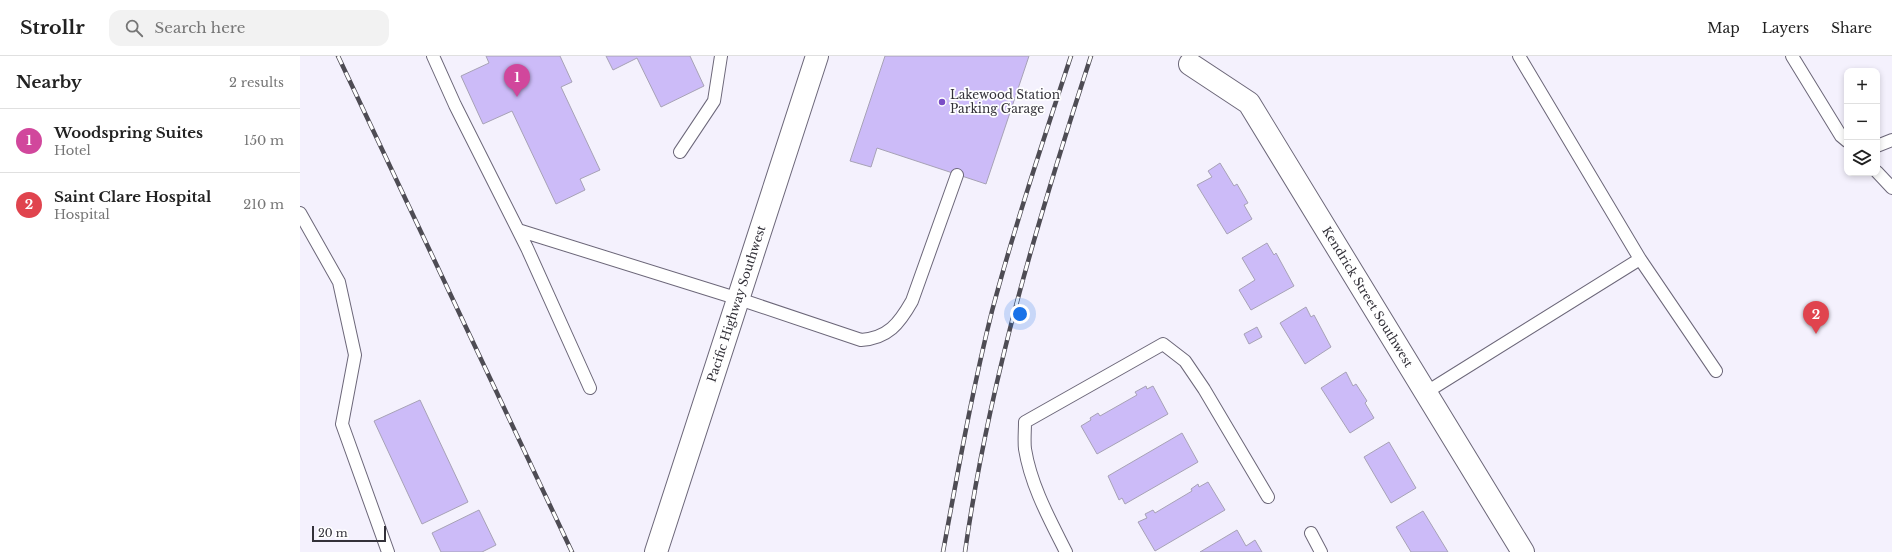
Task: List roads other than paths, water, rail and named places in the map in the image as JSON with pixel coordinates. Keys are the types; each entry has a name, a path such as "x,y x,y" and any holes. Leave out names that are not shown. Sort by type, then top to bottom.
{"street":[{"name":"Pacific Highway Southwest","path":"656,552 817,56"},
{"name":"Kendrick Street Southwest","path":"1194,59 1249,103 1523,552"}],"lane":[{"path":"433,56 455,105 518,230 590,388"},
{"path":"680,152 714,101 721,56"},
{"path":"1519,56 1640,259 1716,371"},
{"path":"1792,56 1841,136 1845,140"},
{"path":"1880,145 1892,140"},
{"path":"518,230 739,299 861,340 875,339 888,332 903,318 912,301 957,175"},
{"path":"1880,175 1892,188"},
{"path":"300,213 339,282 354,355 342,424 388,552"},
{"path":"1425,393 1640,259"},
{"path":"1066,552 1046,512 1032,477 1025,449 1025,422 1163,344 1185,361 1204,389 1268,497"},
{"path":"1311,533 1321,552"}],"railway":[{"path":"338,56 572,552"},
{"path":"943,552 972,401 992,311 1020,215 1071,56"},
{"path":"965,552 975,489 1001,363 1052,178 1091,56"}],"place":[{"name":"Woodspring Suites","path":"517,97"},
{"name":"Lakewood Station Parking Garage","path":"942,102"},
{"name":"Saint Clare Hospital","path":"1816,334"}]}
